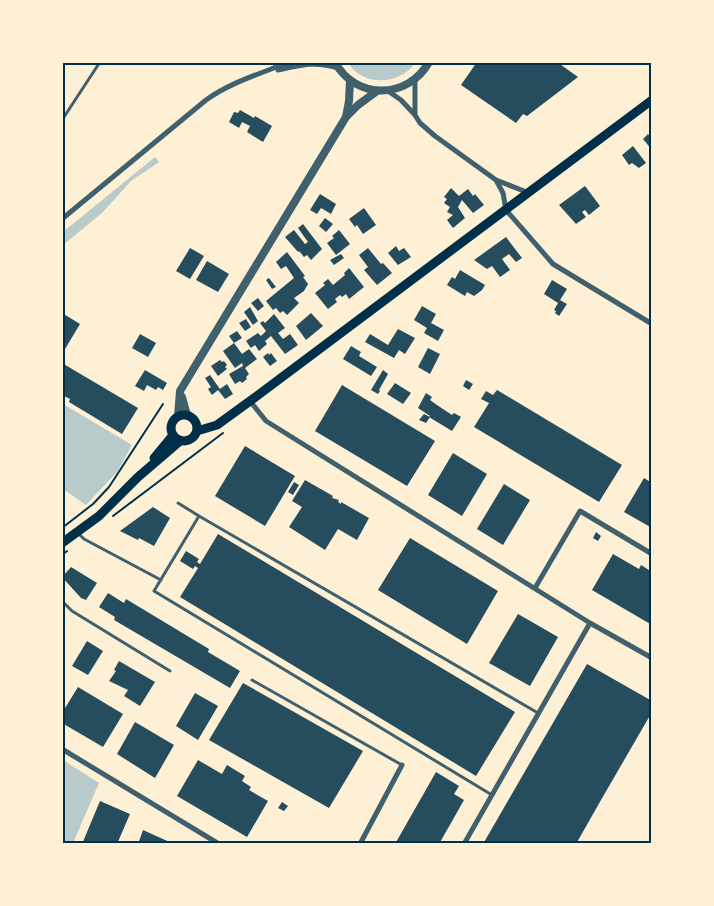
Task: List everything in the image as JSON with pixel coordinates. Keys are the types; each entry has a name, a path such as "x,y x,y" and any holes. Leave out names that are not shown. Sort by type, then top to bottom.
{"main road":[{"path":"197,428 218,425 250,402 652,100"},
{"path":"182,415 193,418 197,428 193,438 185,441 176,438 171,431 172,422 182,415"},
{"path":"62,543 99,516 176,438"}],"street":[{"path":"62,219 206,100 238,81 289,62"},
{"path":"260,74 309,63 336,65 350,81 362,88 388,91 399,89 415,80 429,62"},
{"path":"415,80 415,115"},
{"path":"346,117 350,81"},
{"path":"182,415 180,390 346,117 358,105 378,91"},
{"path":"388,91 400,100 434,136 496,180 529,193"},
{"path":"496,180 503,193 506,210 552,264 652,324"},
{"path":"250,402 266,421 590,623 652,658"},
{"path":"535,588 580,511 652,554"},
{"path":"464,844 590,623"},
{"path":"62,749 219,844"},
{"path":"360,844 402,765"}],"lane":[{"path":"62,120 100,62"},
{"path":"178,503 539,713"},
{"path":"199,516 154,591 492,795"},
{"path":"77,532 84,539 161,580"},
{"path":"62,601 72,611 170,671"},
{"path":"252,680 402,765"}],"path":[{"path":"62,528 93,504 109,487 163,404"}],"shaded area":[{"path":"348,63 415,63 400,76 382,80 363,76"},
{"path":"155,157 159,162 131,181 102,213 63,245 63,232"},
{"path":"63,404 132,445 117,472 86,505 63,489"},
{"path":"63,760 99,783 73,843 63,843"}],"building":[{"path":"477,62 557,62 578,77 527,116 523,114 516,123 461,85"},
{"path":"240,110 272,126 263,142 247,132 250,126 242,122 239,128 229,122 234,112 238,113"},
{"path":"648,134 652,134 652,150 643,139"},
{"path":"633,146 646,163 639,168 632,163 629,165 622,155"},
{"path":"585,186 600,206 589,215 585,210 582,212 586,217 576,224 559,205"},
{"path":"451,188 459,196 468,189 484,205 473,213 462,200 458,207 465,218 453,228 447,220 453,215 447,212 450,207 444,203 447,199 444,197"},
{"path":"320,194 336,204 331,214 321,208 317,214 310,210"},
{"path":"364,208 376,225 363,234 357,225 355,227 349,219"},
{"path":"325,218 333,224 326,232 319,226"},
{"path":"303,224 322,249 311,260 307,255 304,257 298,252 285,237 294,230 305,244 308,242 298,228"},
{"path":"339,230 350,244 336,255 327,243 334,238 332,236"},
{"path":"506,237 522,258 516,262 509,254 502,259 510,270 500,277 492,266 487,269 474,260"},
{"path":"396,246 399,251 404,248 411,257 398,265 388,253"},
{"path":"190,248 204,256 190,279 176,271"},
{"path":"368,248 381,264 383,263 392,273 377,285 364,270 368,267 359,255"},
{"path":"287,252 305,276 303,277 308,284 304,291 294,298 299,303 287,315 283,311 280,313 276,308 273,310 266,301 294,278 286,266 281,269 276,262"},
{"path":"341,254 344,258 334,265 330,260"},
{"path":"207,261 229,274 218,292 196,280"},
{"path":"349,268 364,287 349,299 346,294 342,297 340,295 335,299 337,302 328,309 315,293 325,285 323,283 328,279 333,285 345,275 344,273"},
{"path":"460,270 485,285 482,290 474,296 467,292 465,296 447,285 452,277 455,279"},
{"path":"269,278 276,287 272,289 266,280"},
{"path":"552,280 567,289 560,300 567,304 559,316 554,310 558,303 544,294"},
{"path":"258,298 264,306 258,311 251,303"},
{"path":"422,306 436,314 431,323 444,330 438,341 424,333 427,328 414,320"},
{"path":"250,307 258,321 253,325 244,312"},
{"path":"62,313 80,324 62,354"},
{"path":"311,313 323,326 306,340 296,326"},
{"path":"274,314 285,328 278,333 283,339 290,334 298,345 285,354 271,336 265,341 267,344 259,351 255,345 251,348 246,341 258,333 261,336 266,331 260,323 263,321 265,323"},
{"path":"246,319 251,327 245,331 239,323"},
{"path":"398,329 415,338 405,354 399,350 394,358 365,342 370,334 388,345"},
{"path":"237,331 242,338 234,343 229,336"},
{"path":"140,334 156,343 148,357 132,348"},
{"path":"234,343 242,354 249,349 257,359 245,368 249,374 246,377 247,379 242,383 240,381 235,384 229,374 243,366 242,363 235,368 223,351"},
{"path":"351,346 361,352 359,356 377,367 371,376 343,359"},
{"path":"428,348 440,354 430,374 418,367"},
{"path":"268,353 269,355 271,353 277,361 270,366 263,357"},
{"path":"220,360 224,361 227,369 218,376 211,366"},
{"path":"62,363 138,408 122,434 69,402 70,399 62,395"},
{"path":"145,370 167,383 163,390 158,387 156,390 147,385 144,391 135,386"},
{"path":"383,370 388,374 378,394 371,390"},
{"path":"210,375 220,389 227,384 233,394 225,399 218,390 212,395 208,389 211,387 205,378"},
{"path":"466,380 473,384 469,390 463,386"},
{"path":"395,383 411,393 403,404 387,394"},
{"path":"342,385 435,441 407,486 315,431"},
{"path":"497,390 622,465 599,502 474,427 489,403 481,399 486,391 493,395"},
{"path":"426,393 432,397 430,400 437,405 452,415 454,413 461,417 452,431 418,408"},
{"path":"424,414 430,417 426,423 419,420"},
{"path":"245,446 295,476 265,526 215,496"},
{"path":"453,453 487,474 462,516 428,495"},
{"path":"644,478 652,483 652,528 624,512"},
{"path":"305,480 333,496 332,498 339,500 338,502 341,504 341,502 369,518 357,540 338,529 325,550 289,527 302,507 292,501"},
{"path":"294,482 299,485 293,495 288,492"},
{"path":"504,484 530,500 503,545 477,529"},
{"path":"153,507 170,518 154,546 120,531"},
{"path":"596,532 601,536 598,541 593,538"},
{"path":"218,534 515,712 476,776 180,597 198,568 195,566 193,569 180,561 186,551 199,559 197,562 200,564"},
{"path":"410,538 498,591 467,644 378,590"},
{"path":"613,554 639,569 641,565 652,572 652,625 592,590"},
{"path":"71,567 97,583 86,600 81,598 62,577"},
{"path":"108,593 124,603 126,599 209,649 208,652 240,671 230,688 114,620 115,617 99,607"},
{"path":"518,614 558,637 530,686 489,663"},
{"path":"87,641 103,651 88,675 72,666"},
{"path":"119,661 155,682 140,706 124,696 128,690 109,681 116,671 114,670"},
{"path":"587,664 652,701 652,712 576,844 483,844"},
{"path":"243,683 363,751 329,808 209,740"},
{"path":"78,687 123,714 103,747 62,723 62,713"},
{"path":"195,693 218,706 198,740 176,726"},
{"path":"135,722 174,745 155,778 117,754"},
{"path":"198,760 222,774 227,765 245,776 242,781 251,787 249,790 268,801 247,837 177,796"},
{"path":"436,772 459,786 454,794 464,800 451,823 439,844 395,844"},
{"path":"100,801 130,814 117,844 82,844"},
{"path":"282,802 288,806 284,811 278,808"},
{"path":"143,830 174,844 138,844"}]}
